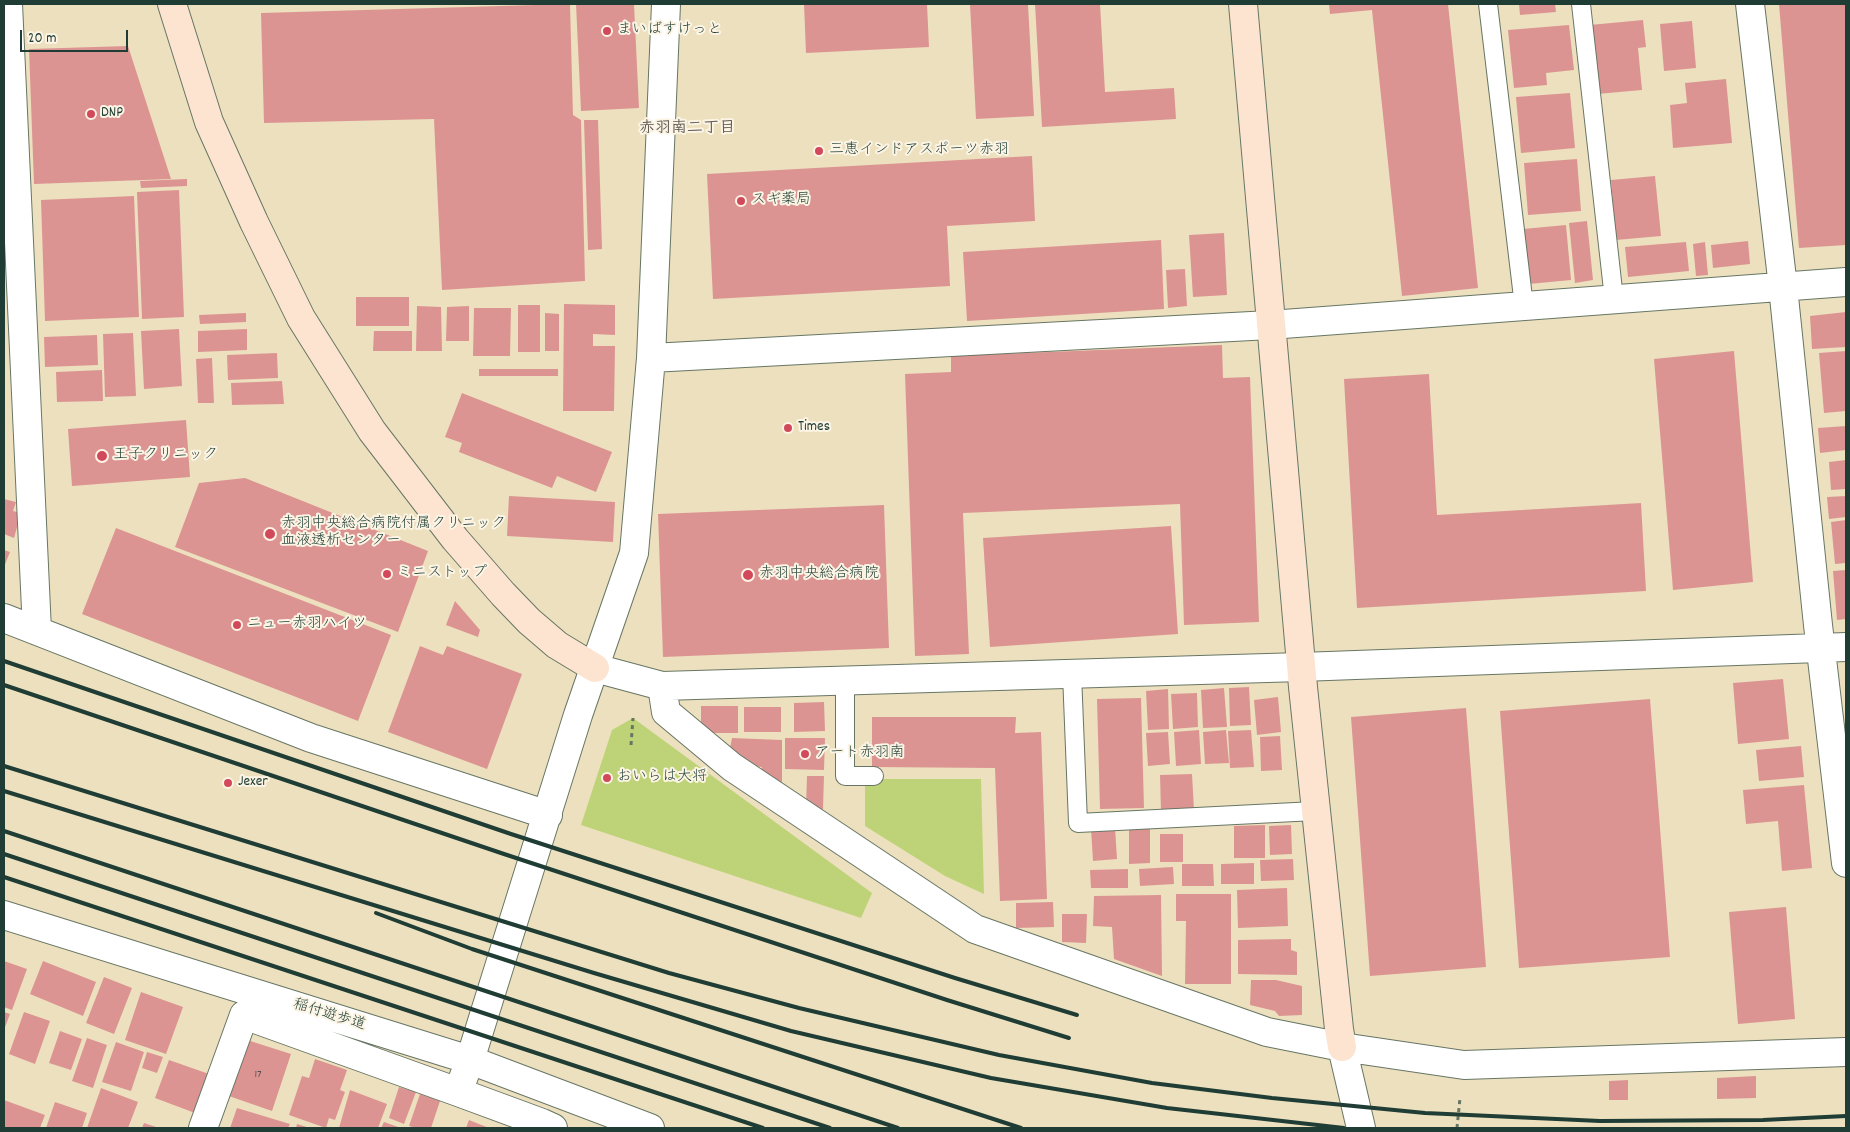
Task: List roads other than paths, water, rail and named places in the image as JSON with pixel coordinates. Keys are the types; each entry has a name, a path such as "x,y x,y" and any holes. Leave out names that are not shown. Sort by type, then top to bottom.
{"street":[{"path":"8,4 37,631"},
{"path":"172,4 209,122 254,222 302,318 372,431 456,539 529,621 558,645 595,668 662,686 1301,667 1834,647"},
{"path":"458,1092 470,1060 548,815 578,715 634,553 651,358 666,4"},
{"path":"1243,4 1270,324 1315,812 1339,1029 1361,1128"},
{"path":"1750,4 1783,287 1834,647 1846,863"},
{"path":"651,358 1270,324 1846,282"},
{"path":"4,618 311,738 548,815"},
{"path":"662,686 666,712 732,766 975,929 1267,1032 1342,1047 1464,1065 1846,1052"},
{"name":"稲付遊歩道","path":"4,915 470,1060 650,1128"},
{"path":"203,1128 244,1015 542,1122 553,1128"}],"lane":[{"path":"1488,4 1524,306"},
{"path":"1581,4 1614,299"},
{"path":"1072,674 1078,823 1315,812"},
{"path":"845,680 845,776 874,776"}],"railway":[{"path":"4,661 511,834 955,978 1077,1015"},
{"path":"4,685 504,854 947,1000 1069,1038"},
{"path":"4,766 669,973 799,1008 999,1055 1152,1083 1272,1098 1425,1113 1600,1121 1763,1120 1846,1116"},
{"path":"4,791 594,973 791,1031 991,1078 1167,1108 1344,1128"},
{"path":"4,831 898,1128"},
{"path":"4,854 830,1128"},
{"path":"4,877 763,1128"},
{"path":"376,913 472,949 1021,1128"}],"place":[{"name":"まいばすけっと","path":"607,31"},
{"name":"DNP","path":"91,114"},
{"name":"三恵インドアスポーツ赤羽","path":"819,151"},
{"name":"スギ薬局","path":"741,201"},
{"name":"Times","path":"788,428"},
{"name":"王子クリニック","path":"102,456"},
{"name":"赤羽中央総合病院付属クリニック 血液透析センター","path":"270,534"},
{"name":"ミニストップ","path":"387,574"},
{"name":"赤羽中央総合病院","path":"748,575"},
{"name":"ニュー赤羽ハイツ","path":"237,625"},
{"name":"アート赤羽南","path":"805,754"},
{"name":"おいらは大将","path":"607,778"},
{"name":"Jexer","path":"228,783"}],"district":[{"name":"赤羽南二丁目","path":"687,130"}]}
